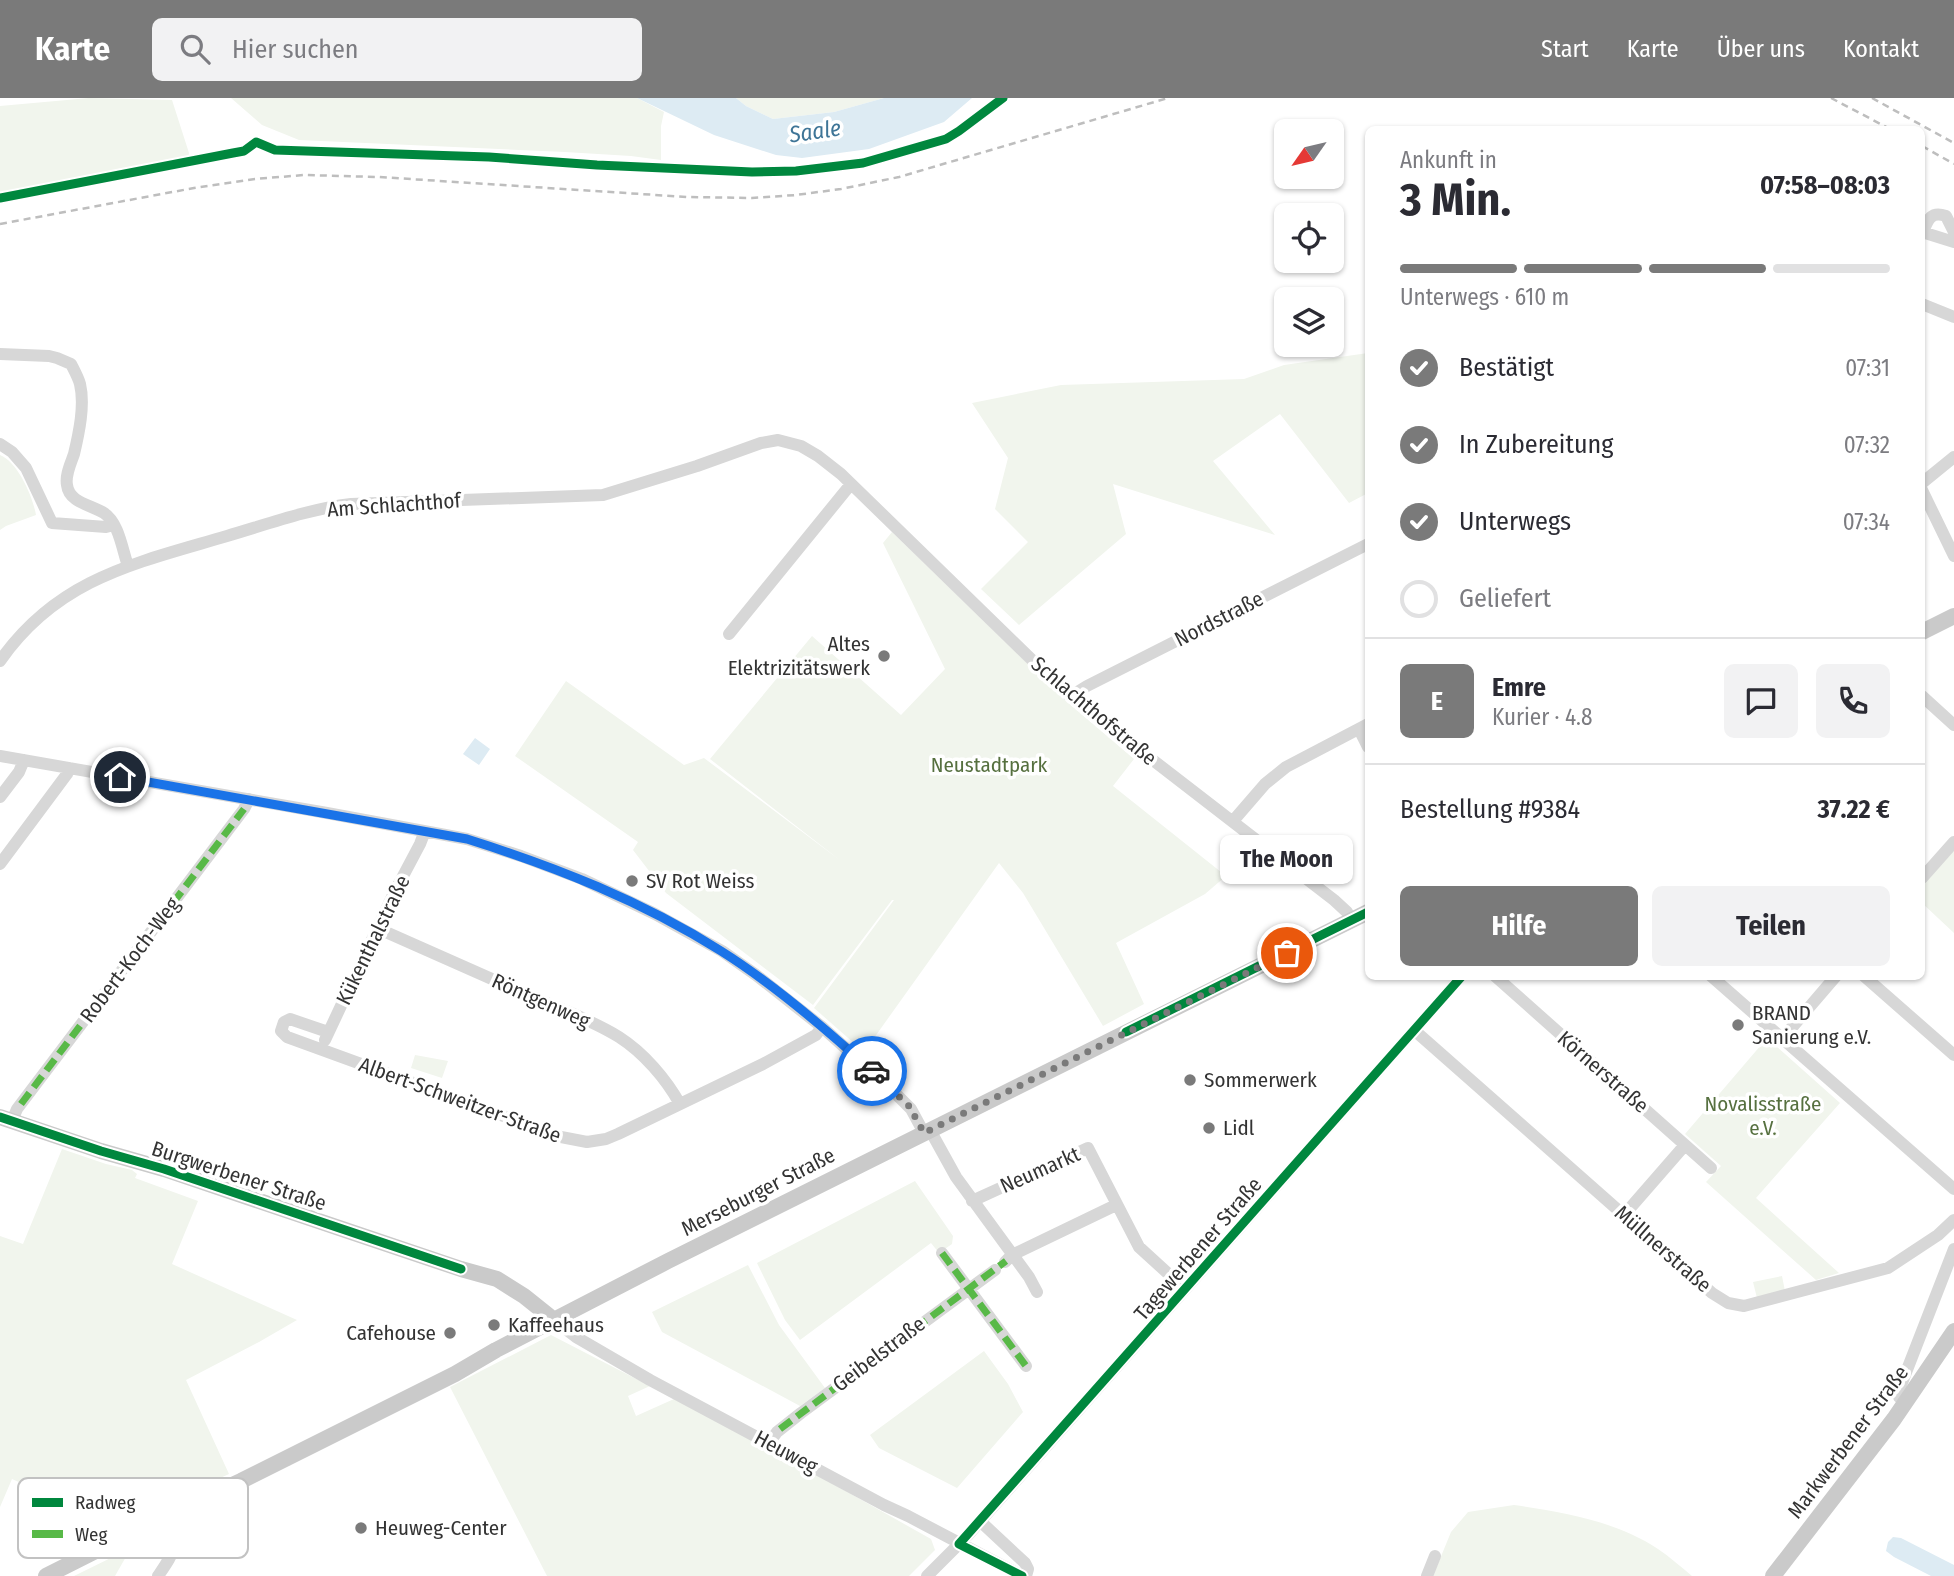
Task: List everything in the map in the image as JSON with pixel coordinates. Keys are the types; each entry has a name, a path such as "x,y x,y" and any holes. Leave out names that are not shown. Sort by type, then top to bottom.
{"main road":[{"path":"1925,630 1954,616"},
{"name":"Merseburger Straße","path":"247,1478 927,1131 1365,914"},
{"name":"Burgwerbener Straße","path":"6,1119 461,1269 487,1275 515,1290 554,1320"},
{"name":"Markwerbener Straße","path":"1773,1576 1906,1402 1954,1331"},
{"name":"Merseburger Straße","path":"46,1576 82,1558"}],"street":[{"path":"1925,224 1930,216 1946,216 1954,232"},
{"path":"1925,233 1954,242"},
{"path":"1925,305 1954,317"},
{"path":"0,354 49,356 71,364 80,384 81,409 66,487 72,496 104,513 114,525 128,566"},
{"name":"Am Schlachthof","path":"0,661 25,630 54,604 85,585 128,566 290,517 338,505 603,495 771,441 794,442 818,456"},
{"path":"0,444 12,452 26,468 52,523 107,527 114,525"},
{"name":"Schlachthofstraße","path":"818,456 851,484 1072,698 1334,900 1351,921"},
{"path":"1925,481 1954,457"},
{"path":"729,634 851,484"},
{"path":"1925,497 1954,556"},
{"name":"Nordstraße","path":"1072,698 1087,686 1365,546"},
{"path":"1925,699 1954,725"},
{"path":"1233,821 1265,784 1286,767 1364,726"},
{"path":"0,756 467,839 582,879 655,914 722,951 756,975 822,1027 909,1106 972,1201 1004,1262 1029,1277 1037,1292"},
{"path":"0,797 19,772 24,760"},
{"path":"0,864 69,768"},
{"name":"Robert-Koch-Weg","path":"6,1119 21,1104 249,799"},
{"name":"Kükenthalstraße","path":"322,1050 328,1032 425,831"},
{"path":"1925,875 1954,842"},
{"name":"Röntgenweg","path":"379,929 618,1037 640,1053 680,1104"},
{"name":"Tagewerbener Straße","path":"927,1576 960,1544 1458,980"},
{"name":"Körnerstraße","path":"1499,980 1711,1168"},
{"path":"1716,980 1954,1189"},
{"path":"1783,1039 1833,980"},
{"path":"1869,980 1954,1055"},
{"name":"Albert-Schweitzer-Straße","path":"328,1032 290,1018 284,1022 281,1031 286,1037 561,1138 587,1142 606,1139 763,1064 816,1035 822,1027"},
{"name":"Müllnerstraße","path":"1414,1030 1720,1299 1735,1305 1744,1306 1888,1268 1938,1235 1954,1220"},
{"path":"1624,1215 1685,1145"},
{"name":"Neumarkt","path":"972,1201 1087,1148 1139,1247 1185,1289"},
{"path":"1004,1262 1116,1205"},
{"path":"1906,1402 1898,1393 1954,1249"},
{"path":"942,1253 1026,1366"},
{"name":"Geibelstraße","path":"769,1443 777,1432 801,1413 1004,1262"},
{"name":"Heuweg","path":"554,1320 618,1362 1024,1576"},
{"path":"980,1521 1025,1563 1028,1569 1024,1576"},
{"path":"1427,1576 1435,1556"},
{"path":"158,1576 171,1558"}],"green space":[{"path":"89,98 172,100 189,153 188,158 0,194 0,106"},
{"path":"231,98 637,98 664,112 661,126 661,160 565,152 299,140 262,125"},
{"path":"736,98 884,98 834,112 773,119"},
{"path":"1365,353 1365,495 1349,503 1280,414 1213,461 1275,535 1113,484 1126,534 1019,625 981,589 1028,542 995,509 1008,458 972,403 1061,385 1244,379 1284,365"},
{"path":"0,455 19,472 32,499 36,515 0,530"},
{"name":"Neustadtpark","path":"892,532 1066,701 1134,759 1113,786 1226,876 1205,894 1116,943 1144,1004 1103,1026 1023,893 999,863 864,1052 814,1008 894,900 813,1005 666,893 633,850 638,842 515,756 566,681 684,765 704,758 841,861 710,759 812,636 901,715 945,669 883,543"},
{"path":"1954,850 1954,933 1925,906 1925,883"},
{"name":"Novalisstraße e.V.","path":"1767,1038 1840,1103 1756,1198 1839,1273 1816,1280 1706,1182 1721,1166 1685,1134"},
{"path":"415,1055 448,1061 442,1078 411,1068"},
{"path":"62,1149 132,1170 137,1174 135,1178 198,1201 172,1264 297,1320 186,1380 229,1474 220,1478 18,1478 18,1482 12,1479 0,1507 0,1236 23,1244"},
{"path":"915,1181 953,1236 952,1244 939,1253 931,1243 800,1340 785,1320 757,1263"},
{"path":"748,1265 779,1325 825,1388 800,1406 662,1332 652,1312"},
{"path":"1782,1276 1785,1291 1757,1298 1753,1282"},
{"path":"551,1335 650,1386 628,1396 636,1416 674,1399 737,1430 931,1539 935,1550 909,1576 547,1576 450,1387"},
{"path":"984,1351 1008,1384 1023,1412 957,1488 879,1448 870,1435"},
{"path":"1514,1505 1570,1515 1625,1531 1658,1549 1692,1576 1433,1576 1451,1532 1468,1512"},
{"path":"111,1558 125,1558 115,1576 74,1576"}],"water":[{"name":"Saale","path":"637,98 736,98 773,119 834,112 884,98 972,98 944,122 869,149 802,158 776,155 714,135"},
{"path":"475,738 490,749 479,765 463,754"},
{"path":"1893,1537 1901,1538 1954,1565 1954,1576 1931,1576 1894,1557 1886,1551 1888,1542"}],"railway":[{"path":"0,224 194,188 304,175 379,177 687,197 752,198 796,195 899,177 1168,98"},
{"path":"1831,98 1884,126"},
{"path":"1872,98 1923,126"},
{"path":"1925,127 1954,143"},
{"path":"1925,148 1954,164"}],"marked path":[{"path":"21,1104 244,809"},
{"path":"942,1253 1026,1366"},
{"path":"780,1429 1006,1261"}],"cycle path":[{"path":"0,198 244,151 256,142 275,150 489,157 752,172 796,171 863,163 946,139 1003,98"},
{"path":"1126,1032 1365,913"},
{"path":"1022,1576 959,1544 1458,980"},
{"path":"0,1117 461,1269"}],"way so far":[{"path":"872,1071 909,1106 924,1133 1287,953"}],"place":[{"name":"Altes Elektrizitätswerk","path":"884,656"},
{"name":"SV Rot Weiss","path":"632,881"},
{"name":"The Moon","path":"1287,953"},
{"name":"BRAND Sanierung e.V.","path":"1738,1025"},
{"name":"Sommerwerk","path":"1190,1080"},
{"name":"Lidl","path":"1209,1128"},
{"name":"Kaffeehaus","path":"494,1325"},
{"name":"Cafehouse","path":"450,1333"},
{"name":"Heuweg-Center","path":"361,1528"}],"route":[{"path":"120,777 467,839 582,879 655,914 722,951 818,1023 872,1071"}]}
